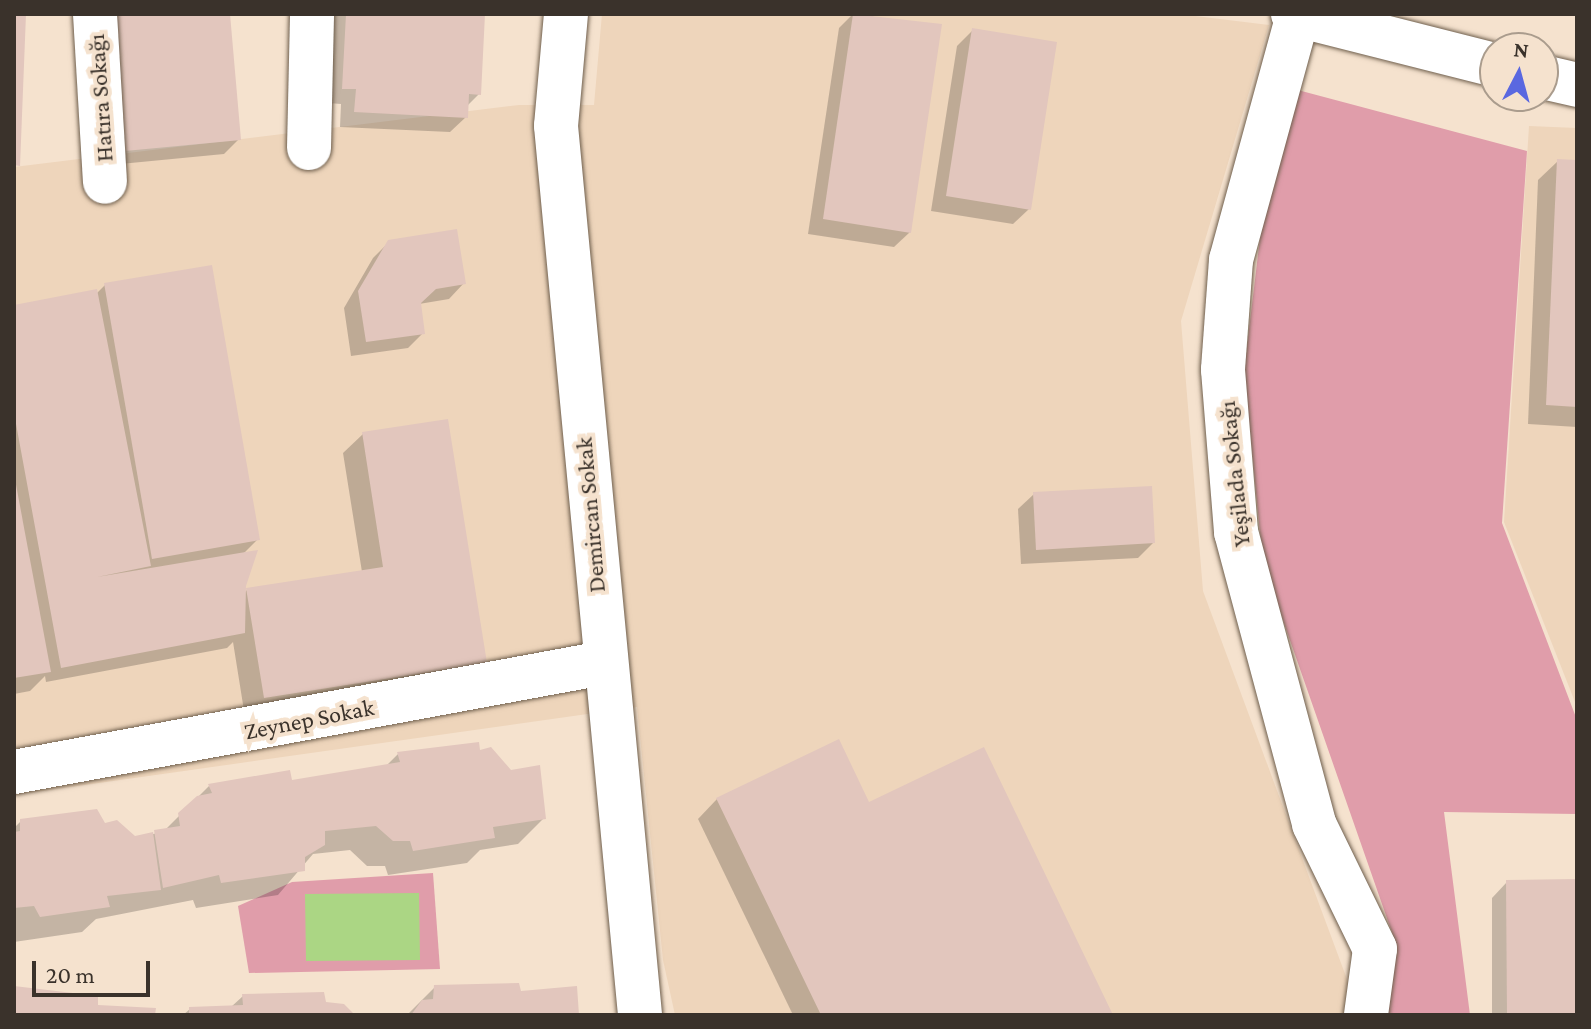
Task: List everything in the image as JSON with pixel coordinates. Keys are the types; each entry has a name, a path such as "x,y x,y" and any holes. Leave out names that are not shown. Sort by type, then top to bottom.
{"street":[{"name":"Hatıra Sokağı","path":"95,14 105,182"},
{"path":"309,148 312,14"},
{"name":"Demircan Sokak","path":"566,14 556,126 603,663 640,1015"},
{"path":"1306,16 1479,61"},
{"name":"Yeşilada Sokağı","path":"1306,16 1231,260 1223,370 1236,532 1314,824 1375,949 1366,1015"},
{"name":"Zeynep Sokak","path":"14,772 603,663"}],"shaded area":[{"path":"602,14 1179,14 1269,25 1181,321 1203,591 1351,990 1347,1015 675,1015 663,960 637,707 14,795 14,167 519,105 594,105"},
{"path":"1294,89 1527,151 1502,523 1577,720 1577,814 1444,812 1470,1015 1388,1015 1397,947 1263,563 1244,371 1260,238"},
{"path":"1529,126 1577,128 1577,707 1504,522"},
{"path":"433,873 440,969 249,973 238,906 292,882"},
{"path":"419,893 420,960 306,961 305,894"}],"building":[{"path":"14,14 26,14 20,166 14,165"},
{"path":"113,14 230,14 241,140 125,151"},
{"path":"346,14 485,14 481,95 469,94 468,118 354,112 356,89 342,89"},
{"path":"853,14 942,24 911,233 823,219"},
{"path":"972,28 1057,42 1031,210 946,196"},
{"path":"1557,159 1577,160 1577,407 1546,405"},
{"path":"457,229 466,284 436,289 421,303 425,334 366,342 358,291 388,240"},
{"path":"212,265 260,540 152,559 104,283"},
{"path":"97,289 151,566 97,577 258,550 246,586 245,633 61,668 14,413 14,305"},
{"path":"448,419 487,663 264,698 246,588 383,567 362,432"},
{"path":"14,474 51,672 14,678"},
{"path":"1152,486 1155,543 1036,550 1033,492"},
{"path":"839,739 869,802 984,747 1113,1015 821,1015 716,798"},
{"path":"479,742 480,750 491,747 511,770 540,765 546,819 493,827 495,838 413,851 410,841 393,841 376,826 325,831 325,845 305,857 305,871 221,883 219,875 163,888 154,830 180,826 178,813 197,796 212,793 208,784 290,770 292,780 400,762 397,752"},
{"path":"97,809 105,823 117,820 135,836 153,832 161,890 107,896 110,907 40,917 34,906 14,908 14,832 20,831 20,819"},
{"path":"1577,879 1577,1015 1507,1015 1506,880"},
{"path":"519,983 521,991 577,986 579,1015 411,1015 422,1000 433,999 434,985"},
{"path":"14,986 98,996 98,1005 156,1008 155,1015 14,1015"},
{"path":"324,992 326,1002 344,1004 355,1015 189,1015 189,1007 243,1005 242,994"}]}
